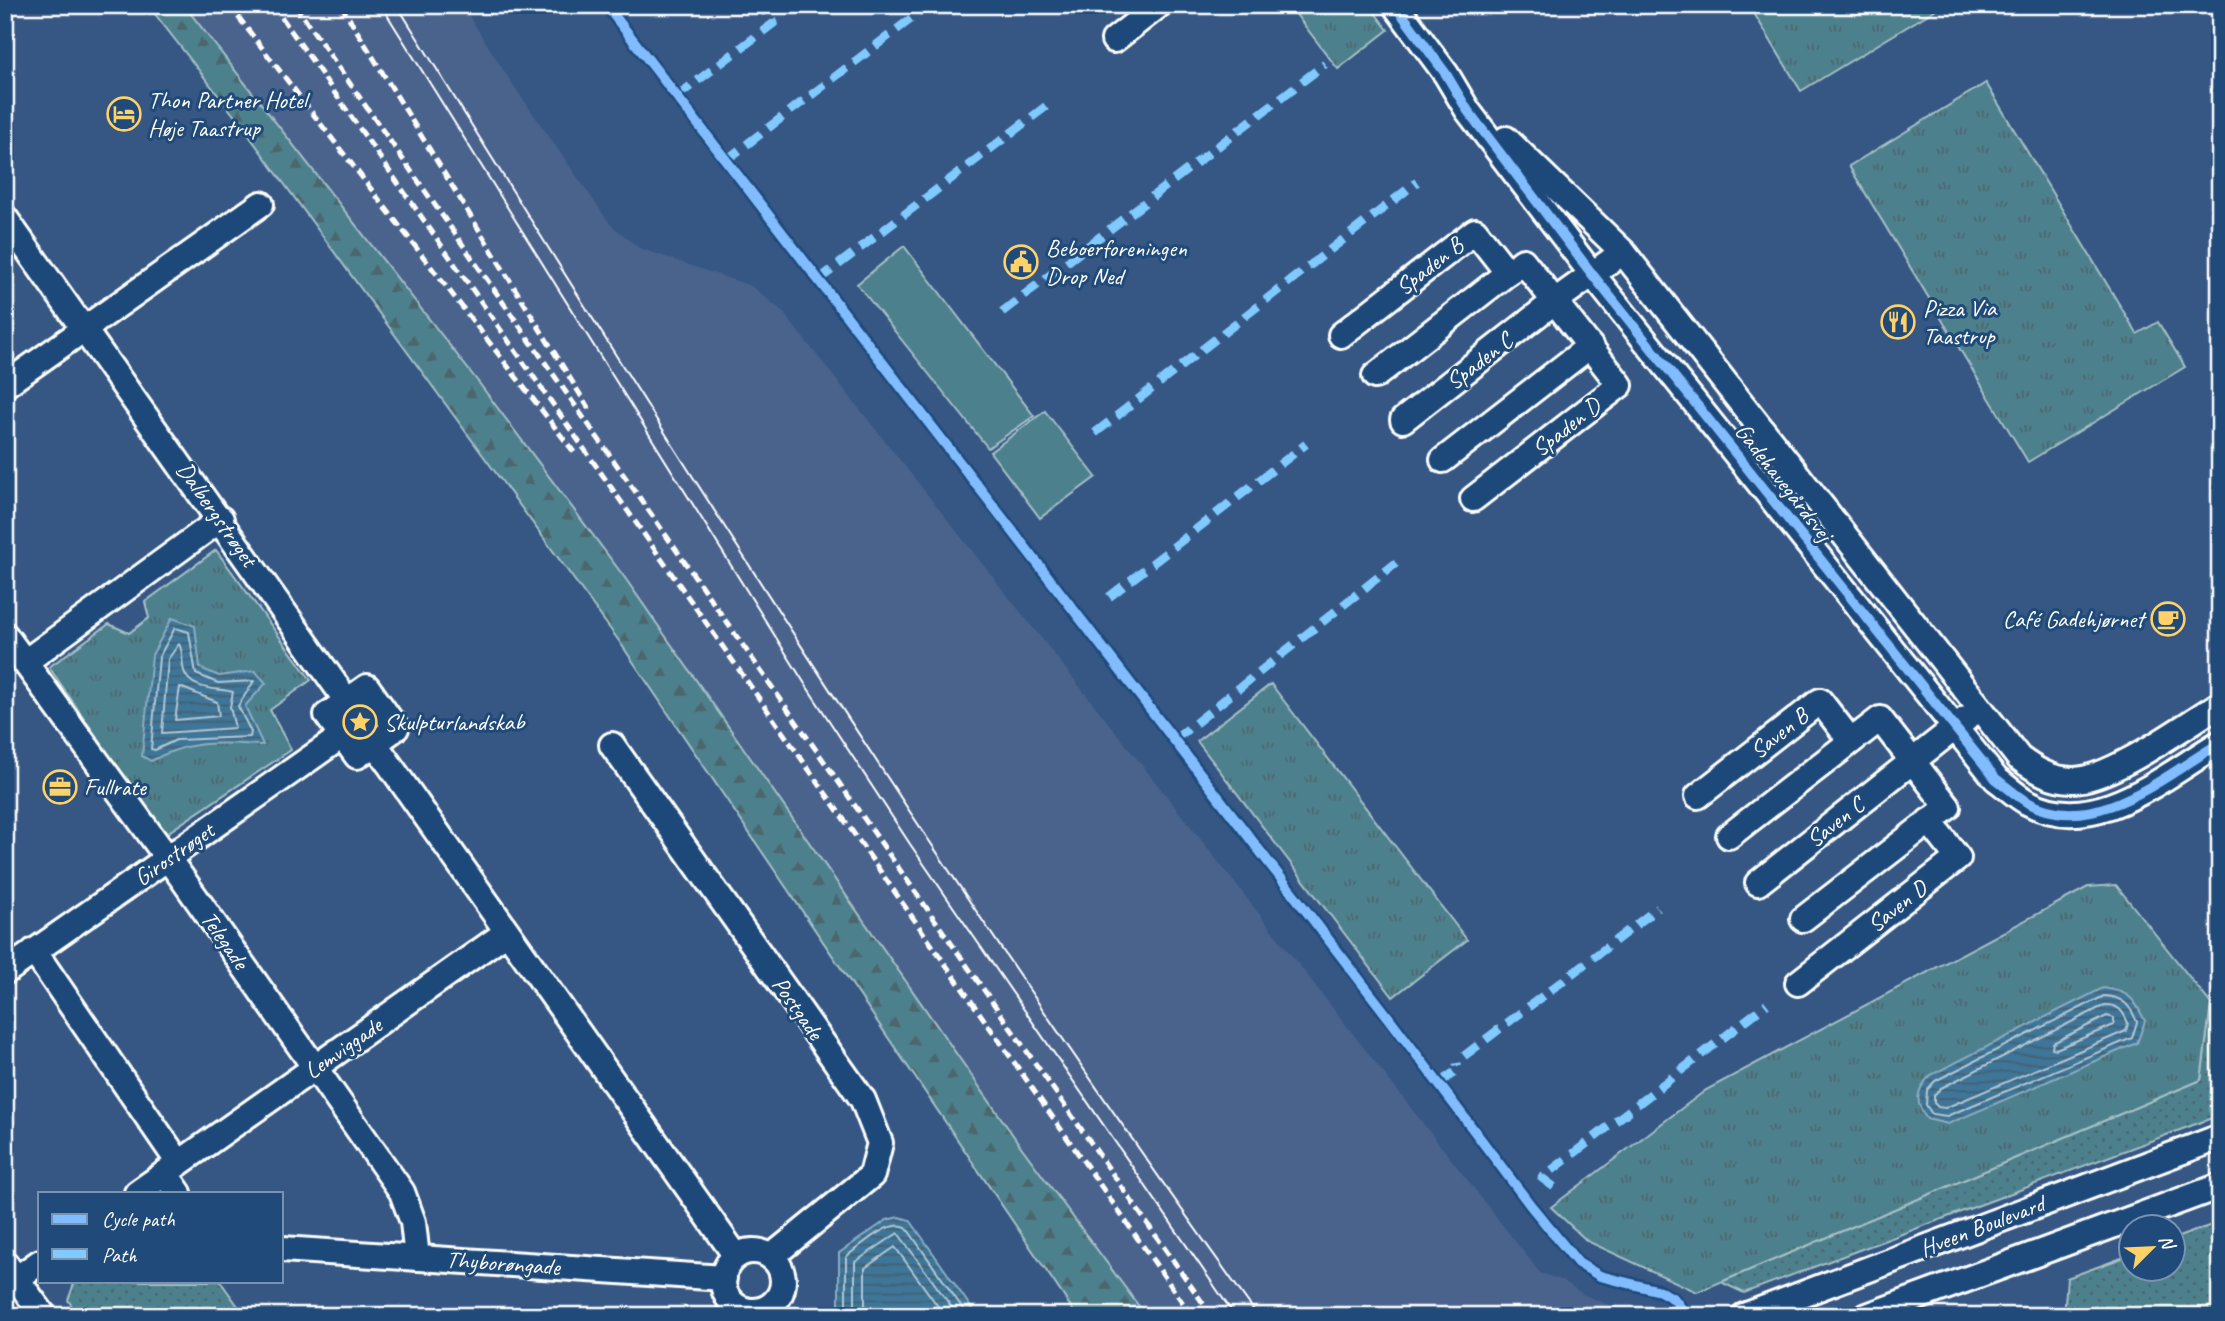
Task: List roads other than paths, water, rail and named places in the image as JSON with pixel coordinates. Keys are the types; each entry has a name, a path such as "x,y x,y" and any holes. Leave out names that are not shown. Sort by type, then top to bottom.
{"street":[{"path":"1114,40 1159,5"},
{"name":"Gadehavegårdsvej","path":"1395,5 1446,74 1468,111 1592,274 1996,779 2028,802 2059,812 2087,814 2120,803 2220,743"},
{"name":"Gadehavegårdsvej","path":"1446,74 1522,157 1623,252 2019,758 2036,771 2073,780 2092,777 2113,769 2220,704"},
{"path":"5,385 261,204"},
{"name":"Dalbergstrøget","path":"5,218 86,328 347,701"},
{"name":"Spaden B","path":"1341,335 1475,231 1508,273"},
{"name":"Spaden C","path":"1403,420 1555,301 1623,252"},
{"path":"1375,376 1523,261 1555,301"},
{"name":"Spaden D","path":"1473,499 1620,385 1555,301"},
{"name":"Spaden D","path":"1443,460 1590,346"},
{"path":"25,662 221,519"},
{"name":"Telegade","path":"5,635 168,859 402,1192 413,1222 417,1258"},
{"path":"367,687 396,728 357,757 327,715 347,701 367,687"},
{"name":"Saven B","path":"1698,796 1820,701 1851,741"},
{"name":"Saven C","path":"1758,883 1980,708"},
{"name":"Saven B","path":"1729,836 1880,719 1912,761"},
{"name":"Girostrøget","path":"5,972 342,736"},
{"path":"375,744 736,1256"},
{"name":"Postgade","path":"612,745 863,1100 880,1143 872,1175 771,1257"},
{"name":"Saven D","path":"1803,919 1948,807 1912,761"},
{"name":"Saven D","path":"1798,983 1958,859 1929,821"},
{"name":"Lemviggade","path":"139,1192 174,1176 314,1068 507,932"},
{"path":"34,951 174,1176"},
{"name":"Hveen Boulevard","path":"1744,1316 2220,1137"},
{"name":"Hveen Boulevard","path":"1867,1316 2220,1186"},
{"name":"Thyborøngade","path":"284,1249 723,1278"},
{"path":"754,1251 771,1257 778,1264 783,1281 778,1298 767,1307 754,1311 737,1306 727,1295 723,1278 728,1266 736,1256 754,1251"},
{"path":"38,1263 9,1277 44,1316"},
{"path":"5,1307 11,1316"}],"water":[{"path":"172,618 195,626 200,668 219,676 255,671 266,683 245,706 263,745 206,744 179,749 151,761 142,756 152,655"},
{"path":"2103,988 2125,994 2137,1006 2145,1021 2137,1043 1948,1124 1927,1119 1920,1107 1918,1096 1931,1075"},
{"path":"899,1217 910,1220 977,1316 839,1316 839,1253 887,1220"}],"tram line":[{"path":"381,5 805,684 910,844 1235,1316"},
{"path":"397,5 710,504 923,832 1144,1156 1258,1316"}],"railway":[{"path":"229,5 577,456"},
{"path":"273,5 1192,1316"},
{"path":"295,5 1212,1316"},
{"path":"341,5 589,409"}],"place":[{"name":"Thon Partner Hotel Høje Taastrup","path":"124,114"},
{"name":"Beboerforeningen Drop Ned","path":"1021,262"},
{"name":"Pizza Via Taastrup","path":"1898,322"},
{"name":"Café Gadehjørnet","path":"2168,619"},
{"name":"Skulpturlandskab","path":"360,722"},
{"name":"Fullrate","path":"60,787"}]}
